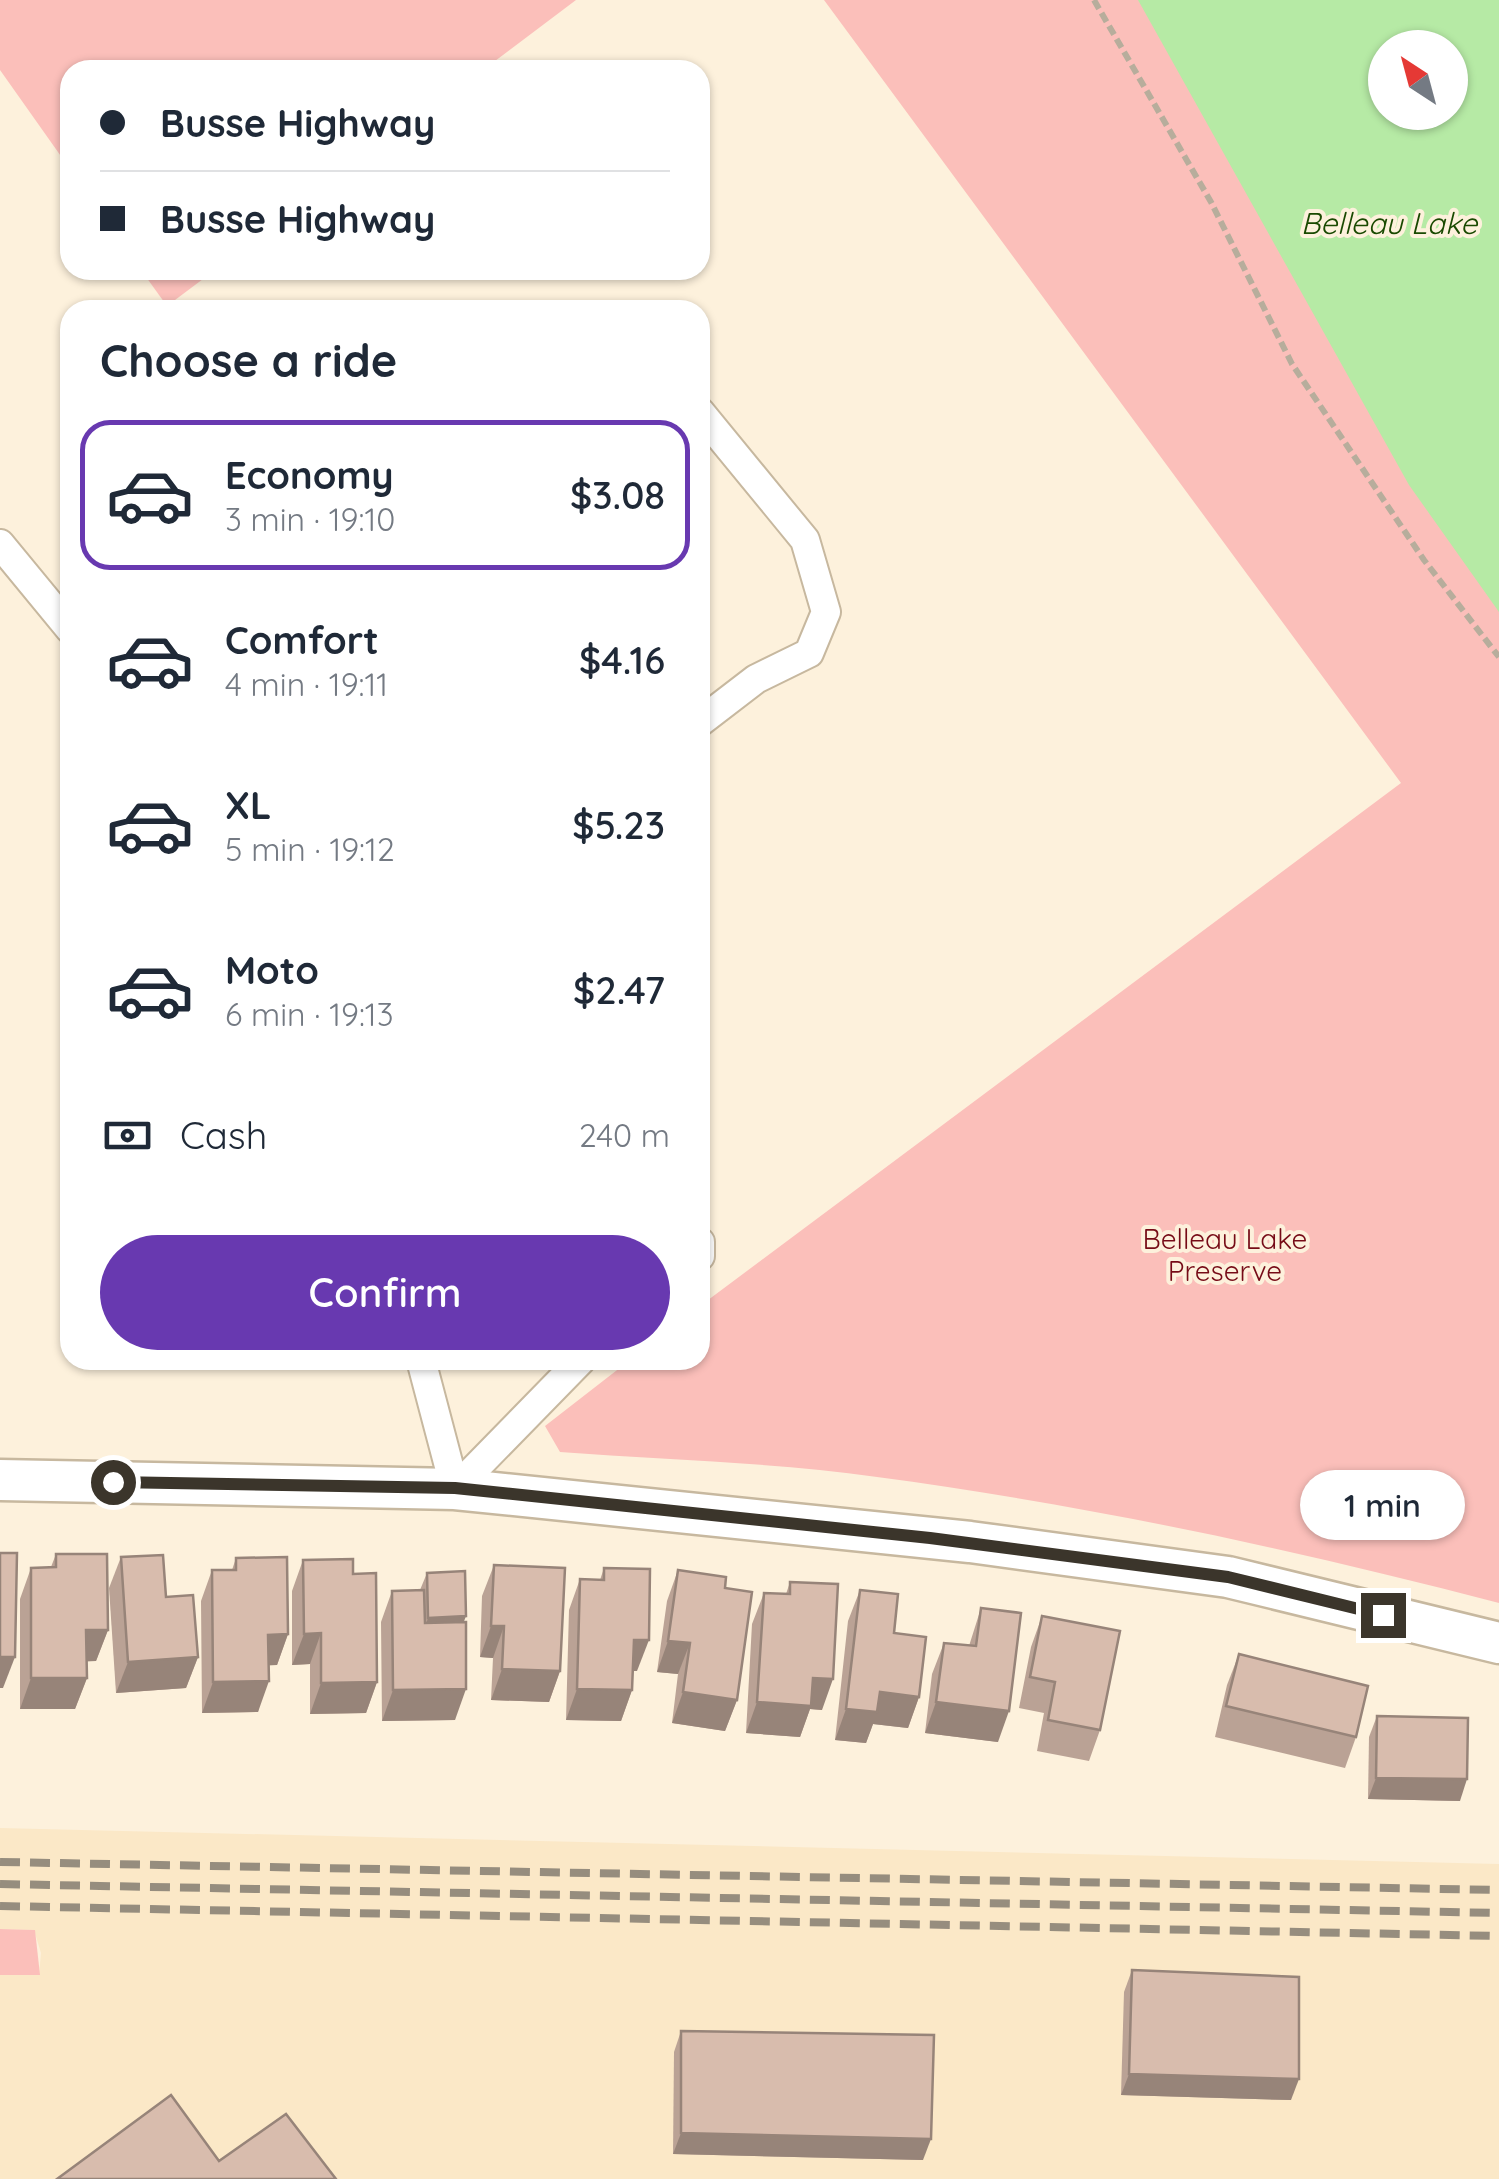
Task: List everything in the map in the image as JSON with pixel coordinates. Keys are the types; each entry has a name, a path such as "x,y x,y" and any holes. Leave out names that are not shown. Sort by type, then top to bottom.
{"main road":[{"path":"0,1480 455,1488 970,1542 1228,1577 1499,1643"}],"street":[{"path":"710,424 804,540 826,612 809,652 756,679 710,714"},
{"path":"0,544 60,617"},
{"path":"424,1370 455,1488"},
{"path":"455,1488 571,1370"}],"path":[{"path":"1094,0 1211,202 1292,364 1424,560 1499,657"}],"shaded area":[{"path":"0,1828 1499,1864 1499,2179 0,2179 0,1975 39,1975 41,1953 34,1930 0,1929"}],"green space":[{"path":"0,0 576,0 496,60 60,60 60,155 0,70"},
{"name":"Belleau Lake Preserve","path":"824,0 1499,0 1499,1603 1190,1530 956,1488 798,1468 560,1452 545,1426 617,1370 710,1370 710,1299 1401,783"},
{"path":"148,280 202,280 175,300 163,300"},
{"path":"0,1929 35,1930 40,1975 0,1975"}],"water":[{"name":"Belleau Lake","path":"1138,0 1499,0 1499,612 1409,485"}],"building":[{"path":"0,1553 17,1553 15,1657 0,1657"},
{"path":"56,1554 107,1554 108,1630 86,1630 87,1678 31,1678 31,1568 56,1567"},
{"path":"163,1555 166,1597 193,1595 198,1657 128,1662 121,1557"},
{"path":"287,1557 288,1634 268,1635 269,1681 213,1682 212,1570 236,1570 236,1558"},
{"path":"353,1559 353,1574 376,1573 377,1682 321,1683 321,1633 304,1634 303,1560"},
{"path":"494,1565 565,1568 560,1671 502,1669 504,1626 491,1626"},
{"path":"604,1568 650,1569 649,1640 634,1640 632,1690 577,1689 580,1579 604,1580"},
{"path":"678,1570 726,1577 725,1588 752,1592 737,1700 683,1692 690,1643 668,1641"},
{"path":"465,1571 466,1616 428,1618 427,1573"},
{"path":"790,1582 838,1584 833,1679 813,1678 811,1706 757,1702 764,1593 790,1594"},
{"path":"424,1590 425,1623 466,1622 466,1689 393,1690 392,1591"},
{"path":"860,1590 898,1594 894,1633 926,1637 919,1697 880,1692 877,1712 846,1709"},
{"path":"981,1608 1021,1613 1009,1711 936,1702 944,1643 976,1646"},
{"path":"1042,1616 1120,1631 1100,1730 1048,1720 1055,1682 1030,1677"},
{"path":"1239,1654 1368,1686 1356,1737 1226,1706"},
{"path":"1377,1716 1468,1718 1467,1779 1376,1778"},
{"path":"1132,1970 1299,1977 1299,2079 1129,2074"},
{"path":"681,2031 934,2035 931,2139 681,2133"},
{"path":"171,2095 219,2161 286,2114 336,2179 57,2179"}],"railway":[{"path":"0,1862 1499,1890"},
{"path":"0,1884 1499,1913"},
{"path":"0,1906 1499,1936"}],"route":[{"path":"113,1482 455,1488 970,1542 1228,1577 1383,1615"}]}
